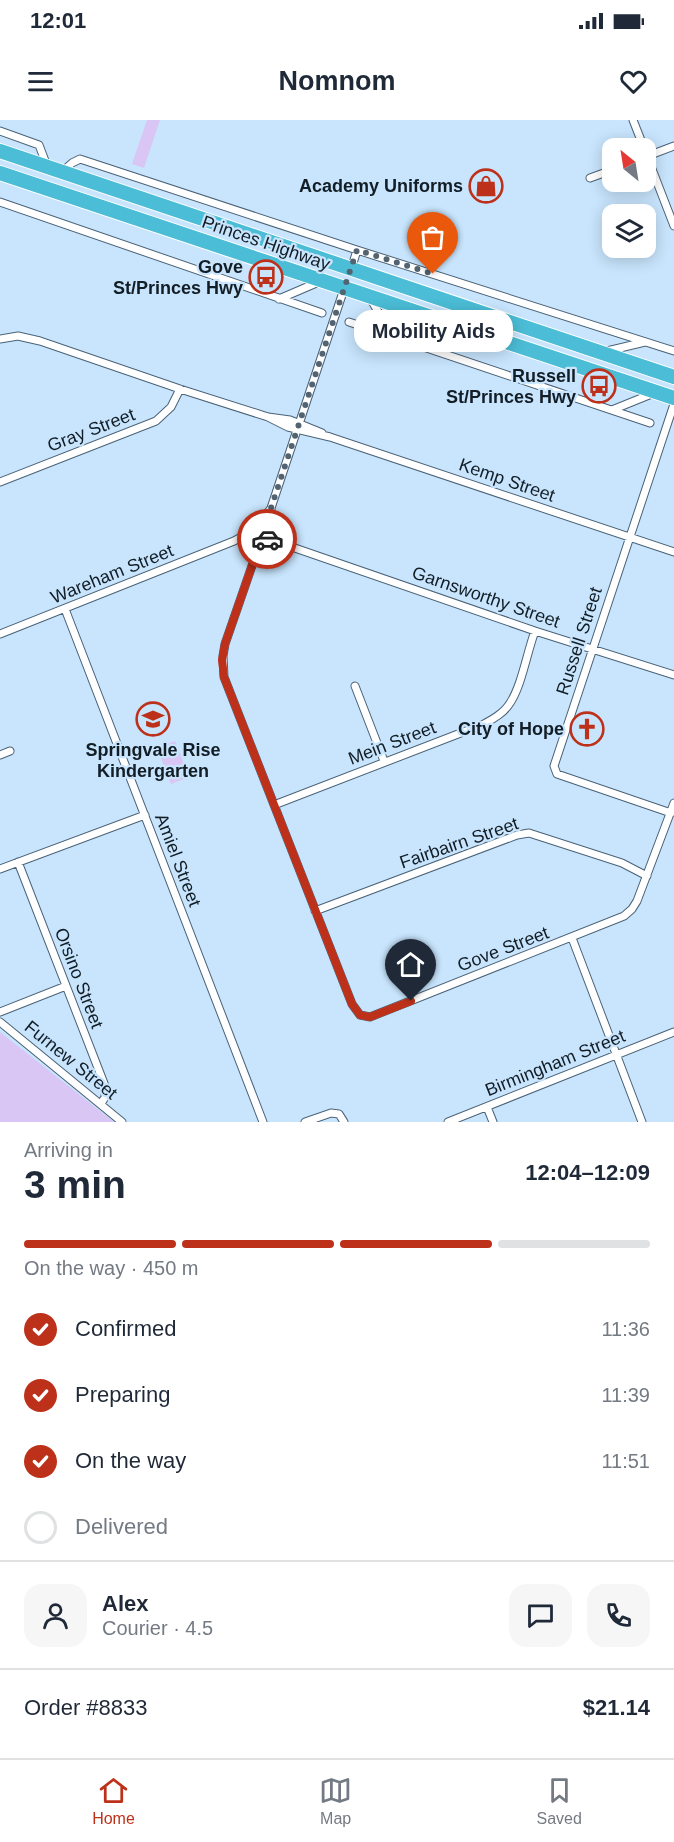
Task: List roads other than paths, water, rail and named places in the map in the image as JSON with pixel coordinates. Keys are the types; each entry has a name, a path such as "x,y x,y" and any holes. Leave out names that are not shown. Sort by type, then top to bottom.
{"highway":[{"name":"Princes Highway","path":"0,151 674,377"},
{"name":"Princes Highway","path":"0,173 674,398"},
{"path":"344,289 351,270"}],"street":[{"path":"633,120 640,138"},
{"path":"0,131 39,146 48,167"},
{"path":"656,150 674,146"},
{"name":"Princes Highway","path":"62,172 80,159 674,351"},
{"path":"590,178 602,174"},
{"path":"656,181 674,226"},
{"path":"157,202 163,186"},
{"path":"0,202 322,313"},
{"path":"351,270 357,250"},
{"path":"279,299 321,281"},
{"path":"271,508 267,539 263,543 254,542 252,536 255,530 271,508 344,289"},
{"path":"370,297 393,337"},
{"path":"349,322 650,423"},
{"name":"Kemp Street","path":"0,339 18,336 40,341 674,552"},
{"path":"601,353 646,342"},
{"name":"Gray Street","path":"0,482 156,422 171,407 180,389"},
{"path":"612,410 657,392"},
{"name":"Russell Street","path":"671,813 557,774 554,766 674,404"},
{"path":"255,530 262,529 267,533"},
{"name":"Wareham Street","path":"0,634 234,541 255,530"},
{"name":"Garnsworthy Street","path":"267,533 289,546 535,631 674,675"},
{"name":"Wareham Street","path":"234,541 254,542"},
{"name":"Gove Street","path":"254,542 254,560"},
{"name":"Garnsworthy Street","path":"263,543 289,546"},
{"name":"Gove Street","path":"263,543 254,560 225,644 222,660 224,677 352,1004 360,1015 370,1017 624,916 637,901 674,802"},
{"name":"Amiel Street","path":"65,609 263,1122"},
{"name":"Mein Street","path":"274,805 483,724 498,716 509,705 515,692 535,631"},
{"path":"355,686 384,761"},
{"path":"0,755 10,752"},
{"path":"0,869 145,815"},
{"name":"Fairbairn Street","path":"315,911 517,835 529,833 622,863 647,876"},
{"name":"Orsino Street","path":"18,862 105,1086 105,1097 101,1104"},
{"path":"572,938 642,1122"},
{"path":"0,1012 66,986"},
{"name":"Furnew Street","path":"0,1022 122,1122"},
{"name":"Birmingham Street","path":"448,1122 674,1032"},
{"path":"487,1107 494,1122"},
{"path":"305,1122 331,1113 339,1114 343,1119"}],"place":[{"name":"Academy Uniforms","path":"486,186"},
{"name":"Mobility Aids","path":"433,274"},
{"name":"Gove St/Princes Hwy","path":"266,277"},
{"name":"Russell St/Princes Hwy","path":"599,386"},
{"name":"Springvale Rise Kindergarten","path":"153,719"},
{"name":"City of Hope","path":"587,729"}]}
